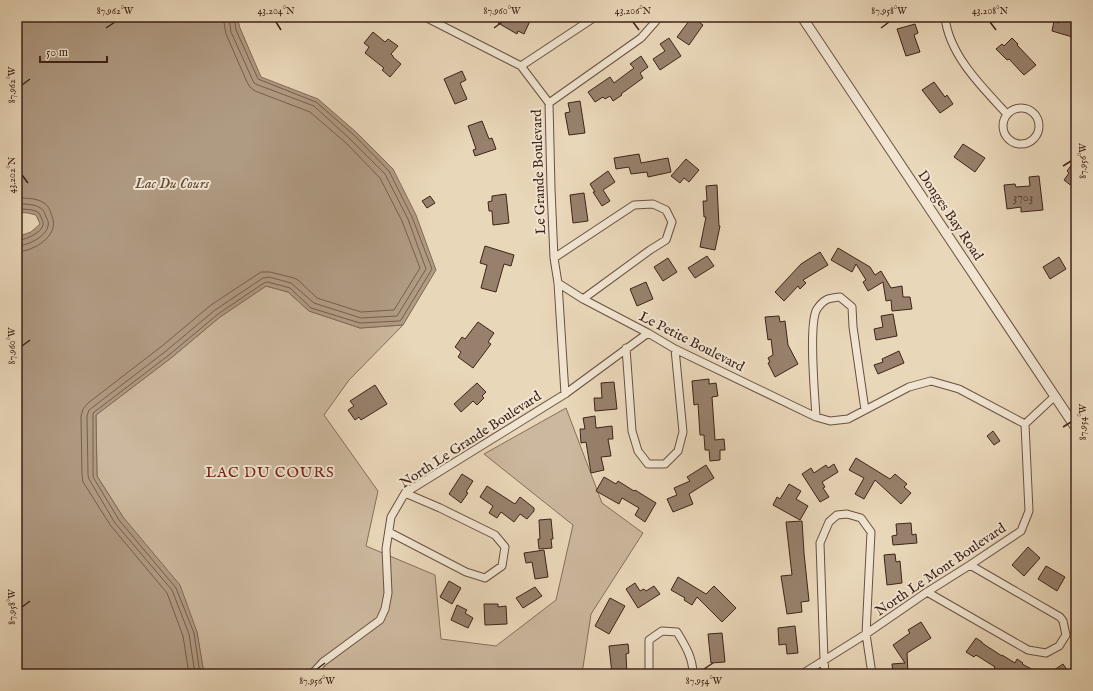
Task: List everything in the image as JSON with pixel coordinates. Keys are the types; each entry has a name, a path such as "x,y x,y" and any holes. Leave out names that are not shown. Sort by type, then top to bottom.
{"street":[{"name":"Le Grande Boulevard","path":"425,17 521,66 549,102 554,258 558,283 565,394"},
{"path":"521,66 594,17"},
{"path":"549,102 640,38 656,21 656,17"},
{"name":"Donges Bay Road","path":"802,17 1076,428"},
{"path":"945,17 946,25 957,53 973,77 1007,114"},
{"path":"1018,108 1025,108 1035,115 1038,120 1039,127 1038,133 1031,142 1019,145 1009,140 1005,136 1002,124 1007,114 1018,108"},
{"path":"554,258 634,206 652,204 666,210 672,222 666,240 650,250 584,299"},
{"name":"Le Petite Boulevard","path":"558,283 675,349 816,417 830,421 848,419 908,387 931,381 959,389 1025,424"},
{"path":"816,417 812,331 816,310 827,299 840,297 852,307 853,327 865,410"},
{"name":"North Le Grande Boulevard","path":"312,674 323,662 380,620 385,609 388,594 386,549 391,517 405,493 565,394 648,333"},
{"path":"626,348 632,431 638,452 648,464 665,464 678,451 683,432 675,349"},
{"path":"1025,424 1055,396"},
{"name":"North Le Mont Boulevard","path":"802,674 866,634 926,592 1021,531 1029,511 1025,424"},
{"path":"389,532 466,572 485,578 502,566 504,547 495,535 440,508 405,493"},
{"path":"825,674 820,543 829,522 837,515 847,514 861,518 871,532 866,634 872,674"},
{"path":"926,592 1028,650 1046,652 1058,646 1066,635 1063,621 1060,616 970,565"},
{"path":"649,674 649,640 662,631 677,632 686,646 693,665 693,674"}],"shaded area":[{"path":"266,286 288,292 309,311 360,328 403,325 349,380 324,415 378,491 366,546 435,575 441,639 496,646 556,600 573,525 484,454 566,408 602,503 643,533 591,614 582,674 515,674 506,671 502,674 204,674 197,632 97,476 96,415 171,358 220,317"}],"water":[{"name":"Lac Du Cours","path":"17,17 237,17 240,28 261,77 318,99 356,132 393,169 416,215 436,270 403,325 360,328 309,311 288,292 266,286 220,317 171,358 96,415 97,476 123,517 180,585 197,632 204,674 17,674 17,237 31,232 40,224 36,215 17,212"}],"building":[{"path":"502,17 523,17 530,21 524,34 518,31 517,34 498,23"},
{"path":"692,17 703,25 689,45 677,37"},
{"path":"1061,17 1076,20 1076,38 1052,31 1054,21 1059,23"},
{"path":"915,24 918,33 914,35 920,52 906,56 897,29"},
{"path":"373,32 385,42 388,39 398,46 391,54 401,64 390,77 382,70 384,68 365,53 369,47 364,43"},
{"path":"669,38 681,56 660,70 653,59 665,51 660,44"},
{"path":"1012,38 1036,65 1024,75 1009,59 1007,60 996,49 1002,44 1004,46"},
{"path":"641,56 648,67 640,73 643,78 613,101 610,96 605,99 603,97 595,102 588,92 610,77 614,83 634,68 630,64"},
{"path":"462,71 466,80 460,83 467,99 455,104 444,79"},
{"path":"934,82 945,97 947,95 953,104 940,113 922,90"},
{"path":"580,101 585,133 569,135 565,113 570,112 568,103"},
{"path":"482,121 489,139 492,138 496,149 475,156 473,150 476,149 468,126"},
{"path":"963,144 985,158 975,172 954,157"},
{"path":"639,154 641,163 668,158 671,172 648,177 647,172 631,174 629,167 616,169 614,158"},
{"path":"686,159 699,170 689,182 684,178 680,183 671,176"},
{"path":"1076,159 1076,183 1073,187 1064,180 1069,173 1067,171"},
{"path":"608,171 615,182 603,190 610,201 602,206 590,184"},
{"path":"1039,176 1043,210 1021,212 1021,207 1007,209 1004,185 1015,184 1016,187 1030,186 1029,177"},
{"path":"717,185 720,226 715,250 700,247 706,217 704,217 703,201 707,201 706,186"},
{"path":"584,193 588,221 573,223 570,195"},
{"path":"506,194 509,223 493,225 492,211 489,211 488,202 492,201 492,196"},
{"path":"430,196 435,203 427,208 422,201"},
{"path":"485,246 514,255 511,266 504,264 496,292 481,288 487,265 480,263"},
{"path":"838,248 870,267 875,275 881,271 891,288 902,286 903,297 910,297 912,309 892,311 891,300 886,301 883,282 868,291 863,282 866,280 856,264 852,272 831,260"},
{"path":"820,252 828,265 803,280 806,283 800,289 798,286 784,301 775,292 801,264"},
{"path":"707,256 714,266 695,278 688,268"},
{"path":"1059,257 1066,269 1050,279 1043,267"},
{"path":"668,258 677,272 663,281 654,267"},
{"path":"646,282 653,299 637,306 630,289"},
{"path":"893,314 897,336 876,340 874,329 883,327 881,316"},
{"path":"779,316 780,322 785,321 788,345 798,364 775,377 768,363 770,362 768,358 773,355 771,339 768,340 765,317"},
{"path":"478,322 494,333 488,342 491,344 473,368 458,357 461,352 455,347 462,337 465,339"},
{"path":"899,351 904,363 878,374 874,365 883,362 882,359"},
{"path":"709,379 709,384 716,383 718,396 712,397 715,440 724,439 725,450 720,450 720,460 710,461 709,450 705,450 704,435 700,435 698,404 694,405 692,381"},
{"path":"614,382 617,409 595,411 594,398 602,398 601,383"},
{"path":"477,383 486,392 482,396 484,398 477,405 473,401 461,412 454,404"},
{"path":"375,385 387,404 361,420 359,417 355,420 348,410 354,406 350,401"},
{"path":"595,416 596,428 612,426 613,439 608,439 611,456 601,457 604,470 591,473 586,442 581,443 580,429 585,429 583,418"},
{"path":"993,431 1000,441 994,445 987,436"},
{"path":"856,458 890,479 895,474 907,484 904,487 911,493 901,504 875,480 864,499 855,494 864,478 849,470"},
{"path":"834,464 838,472 822,482 825,487 823,488 829,497 820,502 802,474 811,468 814,473 826,465 828,468"},
{"path":"706,465 714,478 689,494 693,504 673,512 667,499 677,495 674,488 690,481 687,477"},
{"path":"462,474 473,481 466,492 468,493 461,503 449,494"},
{"path":"604,477 616,484 618,481 656,503 645,522 635,515 639,508 622,498 619,504 596,491"},
{"path":"789,484 801,491 796,499 808,506 800,520 773,505 777,497 780,499"},
{"path":"487,486 515,504 520,497 534,508 534,511 527,519 520,514 514,522 501,512 497,518 489,513 493,506 480,497"},
{"path":"551,519 553,539 551,539 552,548 539,549 539,520"},
{"path":"802,521 809,601 801,602 802,612 787,614 781,576 792,575 786,522"},
{"path":"911,523 912,535 916,534 917,543 893,545 892,536 897,535 896,524"},
{"path":"1028,547 1040,558 1024,576 1012,565"},
{"path":"544,550 548,577 535,579 532,562 526,563 524,553"},
{"path":"895,554 896,562 900,561 902,583 887,585 884,555"},
{"path":"1046,566 1065,577 1057,591 1038,579"},
{"path":"678,577 706,594 714,586 736,608 722,622 697,597 692,605 684,600 685,598 671,590"},
{"path":"449,581 461,588 452,604 440,597"},
{"path":"635,583 640,591 644,589 646,591 654,586 660,594 638,608 626,589"},
{"path":"535,587 542,596 523,608 516,598"},
{"path":"610,598 625,606 609,634 595,626"},
{"path":"484,604 498,604 498,607 506,606 507,624 485,625"},
{"path":"457,605 467,610 465,613 473,618 468,628 451,620"},
{"path":"921,622 931,638 907,653 908,674 893,674 892,664 905,663 893,645 910,633 908,630"},
{"path":"795,626 798,653 787,654 786,644 779,645 778,628"},
{"path":"722,633 725,662 711,663 708,634"},
{"path":"976,638 1002,656 1015,663 1017,659 1023,663 1022,664 1041,674 991,674 995,667 976,655 974,657 966,652"},
{"path":"628,644 629,653 626,654 627,674 612,674 609,646"},
{"path":"1063,664 1070,674 1048,674"}],"district":[{"name":"LAC DU COURS","path":"270,472"}]}
